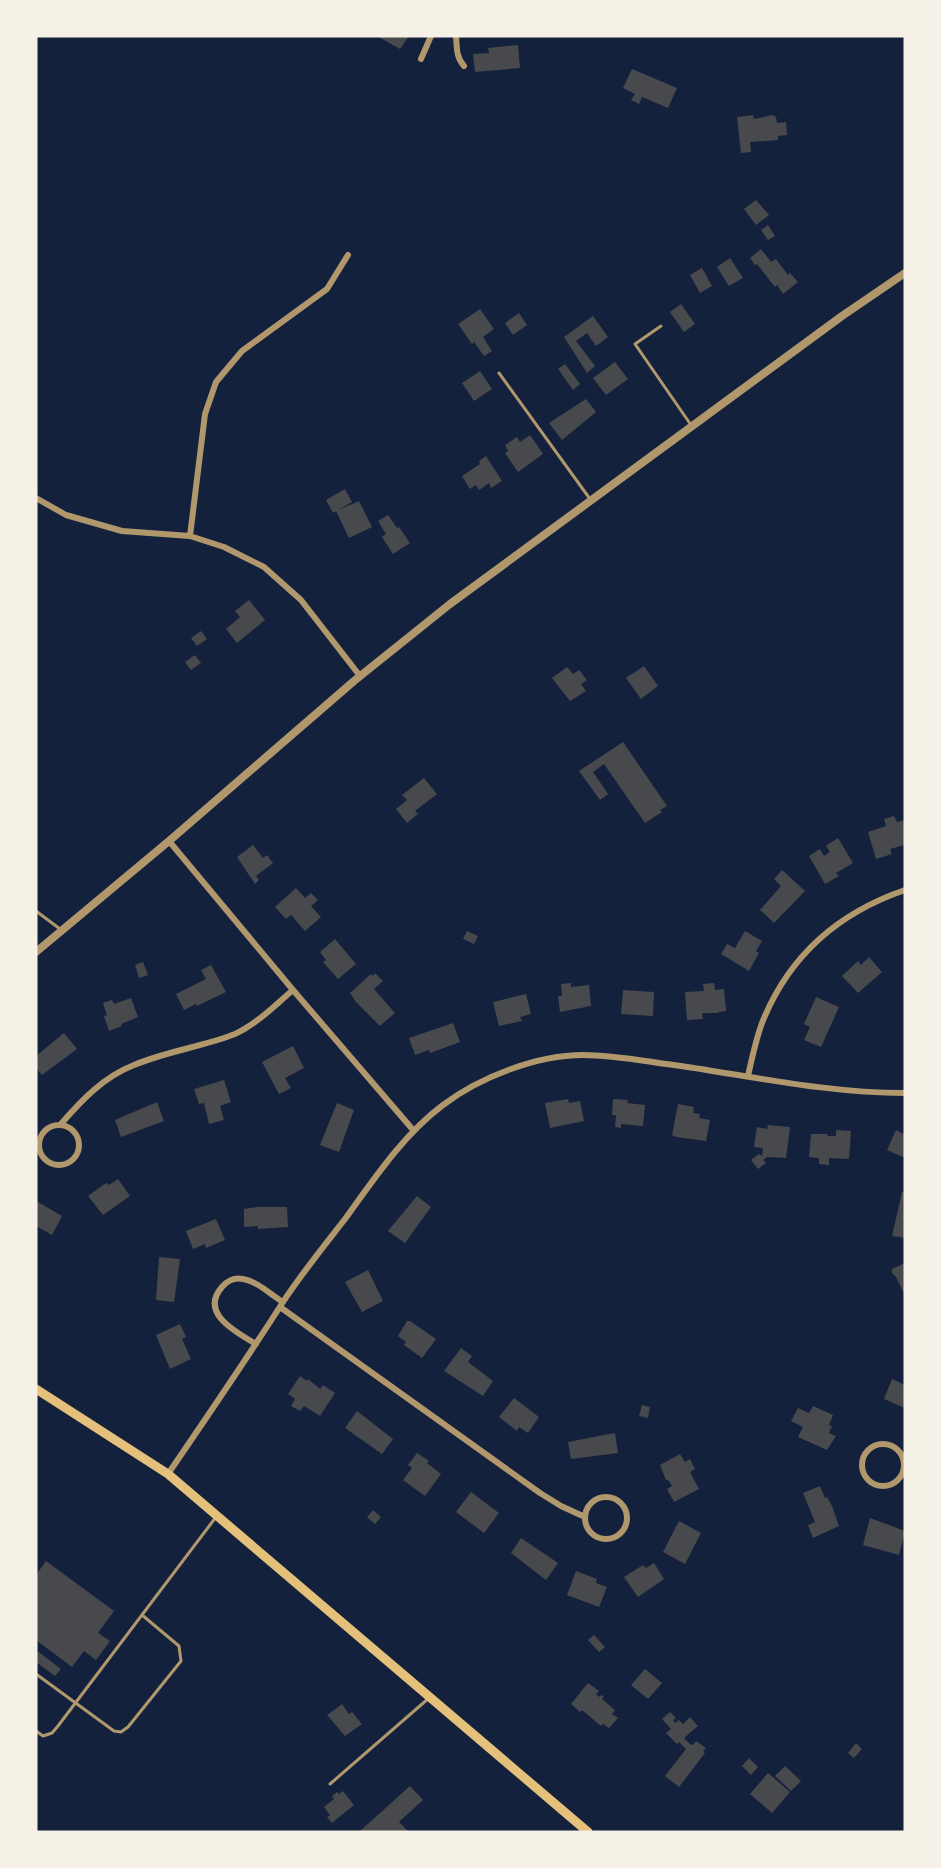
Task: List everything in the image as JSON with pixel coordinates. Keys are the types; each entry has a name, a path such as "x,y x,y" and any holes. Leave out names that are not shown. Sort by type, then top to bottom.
{"main road":[{"path":"36,1389 168,1474 588,1832"}],"street":[{"path":"421,59 431,36"},
{"path":"456,36 459,61 464,66"},
{"path":"190,536 205,414 216,382 242,351 327,289 348,255"},
{"path":"36,952 360,676 450,604 842,316 905,273"},
{"path":"36,498 66,514 122,531 190,536 224,547 264,567 301,600 360,676"},
{"path":"169,841 414,1131"},
{"path":"747,1076 762,1023 775,997 801,958 832,927 858,910 905,890"},
{"path":"60,1125 75,1133 79,1146 75,1157 67,1164 56,1166 41,1156 39,1142 41,1136 49,1127 60,1125 93,1090 132,1065 237,1033 252,1024 293,990"},
{"path":"168,1474 281,1305 359,1199 414,1131 445,1103 479,1083 506,1071 560,1057 607,1056 840,1091 905,1093"},
{"path":"256,1344 236,1332 219,1317 214,1307 214,1299 219,1290 233,1279 240,1278 255,1284 540,1493 585,1517 589,1530 595,1535 608,1539 621,1532 627,1520 624,1507 614,1498 607,1497 601,1497 590,1504 585,1517"},
{"path":"881,1444 888,1445 899,1452 904,1471 895,1482 882,1486 869,1480 865,1475 862,1461 869,1449 881,1444"}],"lane":[{"path":"661,326 634,344 692,426"},
{"path":"499,374 591,501"},
{"path":"36,911 62,930"},
{"path":"36,1731 43,1736 52,1733 218,1516"},
{"path":"36,1674 114,1731 121,1732 128,1727 181,1661 179,1646 142,1615"},
{"path":"330,1784 431,1696"}],"building":[{"path":"377,36 409,36 400,49"},
{"path":"518,45 520,68 475,72 473,54 489,53 488,48"},
{"path":"632,69 677,88 668,108 642,97 639,104 631,100 635,94 623,88"},
{"path":"753,115 754,119 773,115 777,123 786,122 787,135 778,136 778,140 750,142 751,152 741,153 737,117"},
{"path":"756,200 769,215 756,225 744,209"},
{"path":"768,225 775,236 768,240 761,230"},
{"path":"761,249 771,262 776,259 788,275 790,273 798,282 783,294 750,258"},
{"path":"730,258 743,278 729,286 717,267"},
{"path":"702,268 712,286 700,293 690,275"},
{"path":"681,304 695,324 684,332 670,312"},
{"path":"480,309 494,329 483,337 492,351 484,356 458,324"},
{"path":"519,313 527,325 513,335 505,323"},
{"path":"593,316 608,337 596,346 587,333 576,341 595,366 587,373 564,337"},
{"path":"615,362 628,379 606,395 593,378"},
{"path":"565,364 580,384 573,390 558,369"},
{"path":"480,371 492,389 474,401 462,383"},
{"path":"586,399 596,412 562,440 549,423"},
{"path":"530,435 543,454 518,472 505,453 508,451 505,445 517,437 520,442"},
{"path":"486,456 502,481 491,488 489,483 479,490 476,485 470,489 462,476 480,464 479,461"},
{"path":"345,489 352,502 333,513 326,500"},
{"path":"359,501 372,527 349,538 336,511"},
{"path":"388,515 410,543 393,554 382,537 386,534 378,521"},
{"path":"249,600 265,620 237,643 226,629 240,617 235,611"},
{"path":"201,631 207,639 197,646 191,638"},
{"path":"195,655 201,663 191,670 185,662"},
{"path":"644,666 658,686 641,699 626,678"},
{"path":"567,667 573,674 579,670 587,680 581,684 586,691 570,701 552,678"},
{"path":"623,742 667,806 645,823 604,764 593,772 608,794 600,800 579,771"},
{"path":"424,778 437,794 415,811 418,814 407,823 396,809 407,800 402,795"},
{"path":"894,816 897,822 905,820 905,845 890,849 892,854 876,859 868,832 886,826 884,819"},
{"path":"838,838 853,863 836,873 839,876 825,884 809,856 820,849 824,856 830,852 826,846"},
{"path":"253,845 263,858 267,855 273,863 256,876 259,880 255,884 237,857"},
{"path":"782,870 805,891 774,923 760,910 781,886 774,879"},
{"path":"296,888 305,898 311,893 318,900 311,906 321,917 305,931 291,915 286,919 275,907"},
{"path":"467,931 478,936 474,944 463,939"},
{"path":"745,931 762,941 756,951 759,953 749,971 721,954 727,944 735,948"},
{"path":"335,939 356,964 338,979 323,962 326,960 320,952"},
{"path":"869,957 882,972 858,993 842,976 858,961 861,965"},
{"path":"143,962 148,975 139,978 135,965"},
{"path":"211,965 226,992 184,1010 176,994 206,979 201,970"},
{"path":"375,973 383,981 374,989 395,1013 380,1026 350,993"},
{"path":"571,983 571,987 589,985 591,1006 560,1012 558,996 562,996 561,984"},
{"path":"714,983 715,990 724,989 726,1011 702,1013 703,1019 687,1020 685,992 704,991 703,984"},
{"path":"623,990 654,992 653,1016 621,1014"},
{"path":"526,994 531,1014 520,1017 522,1021 499,1026 493,1002"},
{"path":"816,997 839,1007 821,1047 804,1040 810,1027 804,1024"},
{"path":"131,998 138,1017 109,1031 103,1003 112,1000 114,1004"},
{"path":"453,1023 460,1042 430,1053 429,1050 415,1055 409,1038"},
{"path":"64,1033 77,1049 42,1075 36,1068 36,1056"},
{"path":"293,1046 304,1068 285,1078 291,1088 279,1094 262,1062"},
{"path":"224,1080 231,1102 220,1106 224,1120 209,1124 204,1103 199,1104 194,1089"},
{"path":"568,1099 569,1103 580,1101 584,1121 550,1128 545,1103"},
{"path":"613,1099 645,1105 643,1126 621,1124 621,1128 615,1127 616,1115 612,1115"},
{"path":"157,1102 164,1121 121,1137 115,1120"},
{"path":"337,1103 354,1110 339,1152 320,1145"},
{"path":"678,1104 694,1107 693,1113 700,1114 699,1118 710,1120 706,1141 672,1135"},
{"path":"768,1125 790,1127 786,1158 767,1157 763,1160 766,1163 758,1169 751,1160 759,1154 762,1156 763,1148 754,1147 757,1127 767,1129"},
{"path":"836,1130 851,1131 849,1159 829,1158 829,1165 819,1164 819,1158 809,1157 811,1134 836,1136"},
{"path":"896,1130 905,1135 905,1158 887,1150"},
{"path":"118,1179 130,1196 103,1215 88,1196 106,1183 109,1185"},
{"path":"902,1192 905,1193 905,1238 892,1236"},
{"path":"417,1196 431,1207 405,1243 388,1231"},
{"path":"36,1201 62,1216 52,1235 36,1226"},
{"path":"287,1207 288,1227 258,1229 258,1226 244,1227 244,1209"},
{"path":"216,1219 225,1240 206,1248 205,1244 193,1249 186,1231"},
{"path":"159,1257 180,1259 174,1302 156,1300"},
{"path":"905,1263 905,1296 892,1269"},
{"path":"368,1270 383,1301 362,1312 345,1282"},
{"path":"407,1321 436,1339 422,1358 404,1345 406,1342 398,1336"},
{"path":"180,1324 186,1337 182,1339 191,1359 170,1369 156,1335"},
{"path":"461,1348 472,1356 468,1362 493,1381 483,1396 444,1371"},
{"path":"300,1376 307,1381 308,1379 320,1389 323,1385 335,1393 320,1416 304,1406 300,1411 291,1406 295,1399 288,1394"},
{"path":"892,1379 905,1385 905,1408 884,1399"},
{"path":"514,1398 539,1417 528,1433 519,1427 517,1431 499,1417"},
{"path":"642,1405 650,1407 648,1418 639,1416"},
{"path":"813,1406 833,1415 829,1433 836,1436 827,1450 798,1437 803,1427 791,1421 798,1408 809,1413"},
{"path":"357,1411 393,1439 382,1454 345,1428"},
{"path":"615,1433 618,1453 571,1459 568,1442"},
{"path":"417,1453 429,1461 427,1463 441,1474 425,1496 403,1480 412,1468 408,1465"},
{"path":"680,1454 685,1462 690,1459 695,1469 690,1472 699,1489 674,1502 667,1489 672,1486 666,1480 660,1465"},
{"path":"820,1486 825,1498 827,1497 832,1506 839,1526 813,1538 808,1525 815,1522 803,1493"},
{"path":"471,1492 499,1513 484,1533 456,1512"},
{"path":"373,1510 381,1517 375,1524 367,1517"},
{"path":"870,1518 905,1531 899,1555 863,1545"},
{"path":"679,1521 701,1533 685,1564 663,1552"},
{"path":"521,1538 558,1563 546,1580 511,1553"},
{"path":"46,1561 114,1611 98,1633 110,1641 96,1660 84,1651 72,1667 36,1640 36,1575"},
{"path":"654,1563 664,1579 638,1597 624,1577 643,1565 646,1568"},
{"path":"576,1571 597,1579 596,1583 607,1587 599,1607 567,1595"},
{"path":"594,1635 605,1647 599,1652 588,1640"},
{"path":"36,1650 61,1669 55,1676 36,1662"},
{"path":"645,1669 662,1683 648,1699 631,1685"},
{"path":"588,1683 599,1691 596,1694 599,1697 601,1695 604,1697 602,1699 615,1710 612,1714 618,1718 609,1728 603,1724 601,1726 571,1704"},
{"path":"342,1704 349,1714 352,1712 362,1724 345,1736 327,1715"},
{"path":"670,1712 676,1718 673,1720 675,1723 679,1720 683,1724 690,1717 698,1726 684,1738 690,1744 693,1745 696,1741 706,1748 703,1752 705,1753 679,1787 665,1776 686,1749 666,1733 671,1729 662,1719"},
{"path":"856,1743 862,1749 854,1758 848,1753"},
{"path":"749,1758 758,1767 751,1775 742,1766"},
{"path":"785,1766 801,1781 791,1791 775,1776"},
{"path":"768,1773 790,1792 772,1813 750,1794"},
{"path":"410,1786 423,1800 399,1822 409,1832 359,1832"},
{"path":"343,1791 354,1805 332,1823 324,1807 334,1799 332,1796"}]}
